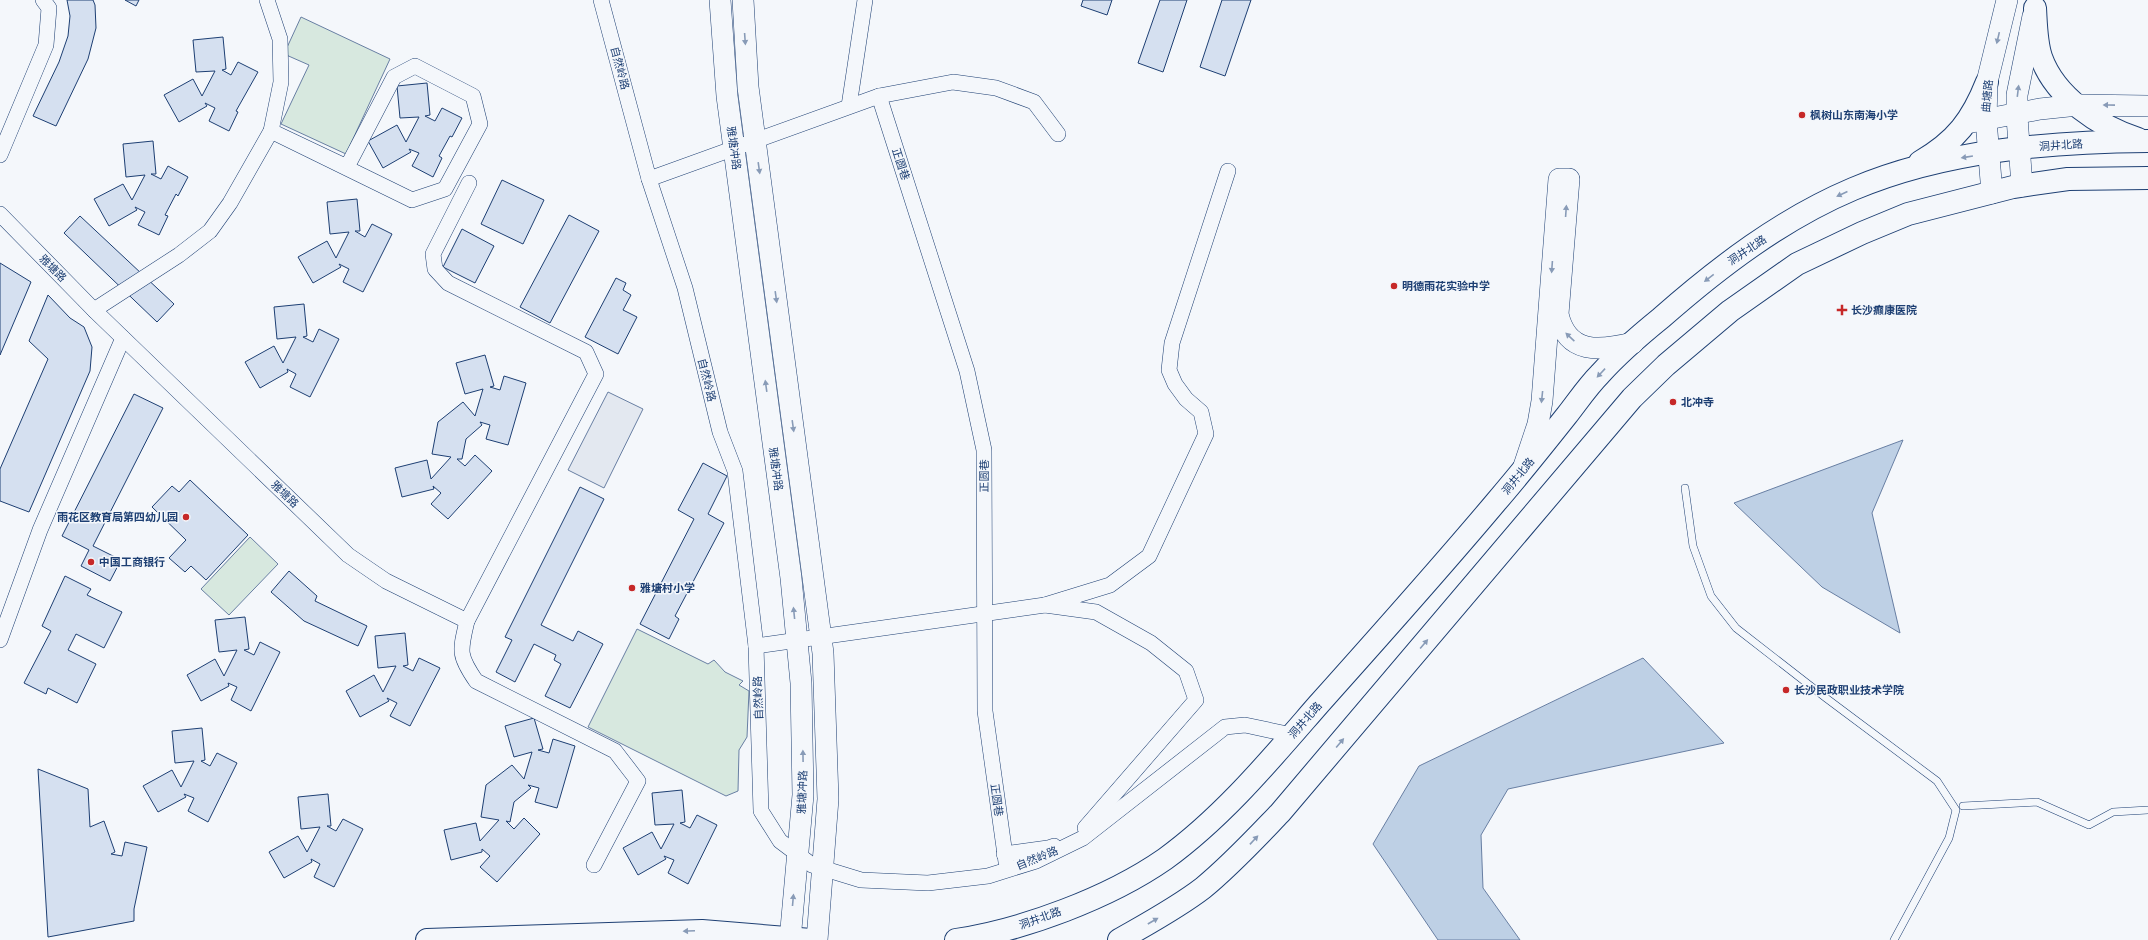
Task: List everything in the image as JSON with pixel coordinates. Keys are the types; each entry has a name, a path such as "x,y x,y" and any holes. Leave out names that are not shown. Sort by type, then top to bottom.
{"main road":[{"path":"2036,4 2036,34 2041,57 2049,74 2063,92 2078,105 2111,127 2146,141"},
{"path":"1902,172 1931,155 1976,121 1979,103 1987,82"},
{"name":"洞井北路","path":"956,940 990,935 1042,919 1126,882 1164,859 1196,833 1241,791 1292,735 1518,477 1600,373 1688,294 1731,260 1782,226 1854,188 1902,172 1954,158 2019,149 2146,141"},
{"path":"1119,940 1158,918 1202,889 1242,853 1285,807 1632,398 1700,335 1730,311 1797,264 1862,233 1908,214 2022,186 2068,179 2146,178"},
{"path":"427,940 702,931 811,940"}],"street":[{"path":"0,155 46,45 49,8 43,0"},
{"path":"94,310 179,255 210,231 230,203 271,131 281,82 280,40 267,0"},
{"name":"自然岭路","path":"601,0 649,179 685,288 720,432 735,471 756,646 761,811 780,841 812,865 861,880 928,883 988,876 1036,861 1083,838 1225,727 1245,725 1292,735"},
{"name":"雅塘冲路","path":"720,0 727,96 790,570 802,683 803,795 790,939"},
{"name":"雅塘冲路","path":"743,0 748,87 823,653 828,799 817,940"},
{"path":"849,106 865,0"},
{"name":"曲塘路","path":"1987,82 2007,0"},
{"path":"2022,186 2016,114 2020,75 2036,4"},
{"path":"271,131 412,200 445,189 480,124 473,96 415,66 394,77 347,167"},
{"path":"649,179 879,96 953,82 996,88 1034,102 1058,134"},
{"name":"正圆巷","path":"879,96 967,371 984,450 985,711 1007,870"},
{"path":"1976,121 2078,105 2148,106"},
{"name":"曲塘路","path":"1976,121 1989,153 1992,193"},
{"path":"756,646 1045,605 1110,585 1149,556 1206,434 1201,412 1186,399 1175,384 1168,370 1172,343 1228,171"},
{"path":"1518,477 1529,453 1542,401 1559,179 1569,179 1558,314 1560,325 1566,335 1573,341 1592,349 1616,347 1633,343"},
{"path":"470,183 433,254 436,269 448,283 586,352 596,374 467,621 461,649 465,665 476,680 615,751 638,781 594,865"},
{"name":"雅塘路","path":"0,214 94,310 348,555 386,581 467,621"},
{"path":"0,640 40,530 123,338"},
{"path":"1004,854 1048,848 1083,831 1196,700 1186,671 1151,643 1096,612 1045,605"},
{"path":"714,940 745,935"}],"lane":[{"path":"1685,488 1692,546 1710,596 1736,628 1826,698 1937,780 1956,810 1949,838 1894,940"},
{"path":"1963,806 2037,802 2089,825 2113,812 2148,810"}],"shaded area":[{"path":"301,17 390,59 346,154 281,124 309,65 284,54"},
{"path":"608,392 643,409 604,488 568,470"},
{"path":"250,537 278,564 229,615 201,589"},
{"path":"637,629 708,664 714,660 725,672 743,681 739,685 749,691 747,737 739,750 738,791 726,796 588,727"}],"water":[{"path":"1903,440 1872,513 1900,633 1822,587 1734,503"},
{"path":"1643,658 1724,743 1508,789 1481,835 1483,888 1520,940 1438,940 1373,844 1419,766"}],"building":[{"path":"67,0 93,0 95,5 96,28 88,59 56,126 33,116 59,62 68,36 70,16"},
{"path":"125,0 139,0 136,6"},
{"path":"1083,0 1112,0 1107,15 1081,6"},
{"path":"1160,0 1187,0 1163,72 1138,63"},
{"path":"1222,0 1251,0 1225,76 1200,67"},
{"path":"223,37 226,69 222,70 231,75 238,62 258,72 236,111 238,112 229,131 209,121 215,108 205,103 207,106 179,122 164,95 193,79 202,96 215,71 196,72 193,40"},
{"path":"427,83 430,115 425,116 435,121 442,108 462,118 452,137 450,136 439,156 442,158 433,177 412,166 419,153 409,149 411,152 383,168 368,141 397,125 406,142 419,117 400,118 397,86"},
{"path":"153,141 156,174 151,174 161,179 168,166 188,177 178,196 176,194 165,215 168,216 159,235 138,225 145,212 135,207 137,210 109,226 94,199 123,184 132,200 145,175 126,177 123,144"},
{"path":"502,180 544,200 523,244 481,224"},
{"path":"357,199 360,231 355,231 365,237 372,224 392,234 363,292 343,282 349,269 339,264 341,267 313,283 298,257 327,241 336,258 349,232 330,234 327,202"},
{"path":"569,215 599,231 550,323 520,307"},
{"path":"80,216 174,304 157,322 64,233"},
{"path":"462,229 494,246 475,283 443,267"},
{"path":"0,263 31,282 0,355"},
{"path":"616,278 626,283 623,290 631,295 623,310 637,317 618,354 585,337"},
{"path":"48,295 70,318 84,327 92,347 90,371 29,512 0,501 0,469 48,359 29,341"},
{"path":"304,304 307,336 303,337 313,342 319,329 339,339 310,397 290,387 296,374 287,369 288,372 260,388 245,362 274,346 283,363 296,337 277,339 274,307"},
{"path":"485,355 494,386 490,387 500,390 504,376 526,383 508,445 486,439 490,425 480,422 482,425 466,439 462,459 457,459 465,466 475,455 492,471 448,519 431,504 441,493 433,486 434,489 402,497 395,468 427,460 431,479 451,457 432,454 438,422 463,402 475,416 483,389 465,394 456,363"},
{"path":"134,394 163,408 93,546 121,560 110,581 81,566 89,550 62,536"},
{"path":"703,463 727,476 708,514 724,523 675,616 679,619 669,639 640,624 694,519 678,510"},
{"path":"190,480 248,535 206,580 191,566 185,572 169,558 186,540 152,507 172,486 179,492"},
{"path":"580,487 604,499 541,625 573,641 578,631 603,644 570,708 545,696 561,664 554,660 556,655 534,644 515,682 496,672 512,640 505,637"},
{"path":"289,571 317,596 315,601 367,626 358,646 304,621 271,592"},
{"path":"65,576 91,589 87,595 122,612 104,648 76,634 68,650 96,664 77,703 48,688 46,694 24,683 51,631 42,626"},
{"path":"245,617 249,649 244,650 254,655 260,642 280,652 251,711 231,700 237,687 228,683 229,686 201,701 187,675 215,659 224,676 237,650 219,652 215,620"},
{"path":"405,633 408,665 403,666 413,671 419,658 440,668 410,726 390,716 397,703 387,698 389,701 360,717 346,691 374,675 383,692 396,666 378,668 375,636"},
{"path":"534,718 543,749 538,750 549,753 553,739 575,746 557,808 535,802 539,788 528,785 531,788 514,802 510,822 506,821 514,829 524,818 540,834 497,882 480,867 490,856 482,849 482,852 451,860 444,830 476,823 480,841 499,820 481,817 486,785 512,765 524,779 532,752 514,757 505,726"},
{"path":"202,728 205,760 201,761 210,766 217,753 237,763 208,822 188,811 194,798 184,794 186,797 158,812 143,786 172,770 181,787 194,761 175,763 172,731"},
{"path":"38,769 88,789 90,827 104,821 115,852 111,854 122,856 125,842 147,847 134,909 134,921 48,937"},
{"path":"682,790 685,822 680,823 690,828 697,815 717,825 688,884 668,873 674,860 664,856 666,859 638,875 623,848 652,832 661,849 674,824 655,825 652,793"},
{"path":"328,794 331,826 327,826 336,831 343,819 363,829 334,887 314,877 320,864 311,859 312,862 284,878 269,852 298,836 307,852 320,827 301,829 298,797"}],"place":[{"name":"枫树山东南海小学","path":"1802,115"},
{"name":"明德雨花实验中学","path":"1394,286"},
{"name":"长沙癫康医院","path":"1842,310"},
{"name":"北冲寺","path":"1673,402"},
{"name":"雨花区教育局第四幼儿园","path":"186,517"},
{"name":"中国工商银行","path":"91,562"},
{"name":"雅塘村小学","path":"632,588"},
{"name":"长沙民政职业技术学院","path":"1786,690"}]}
